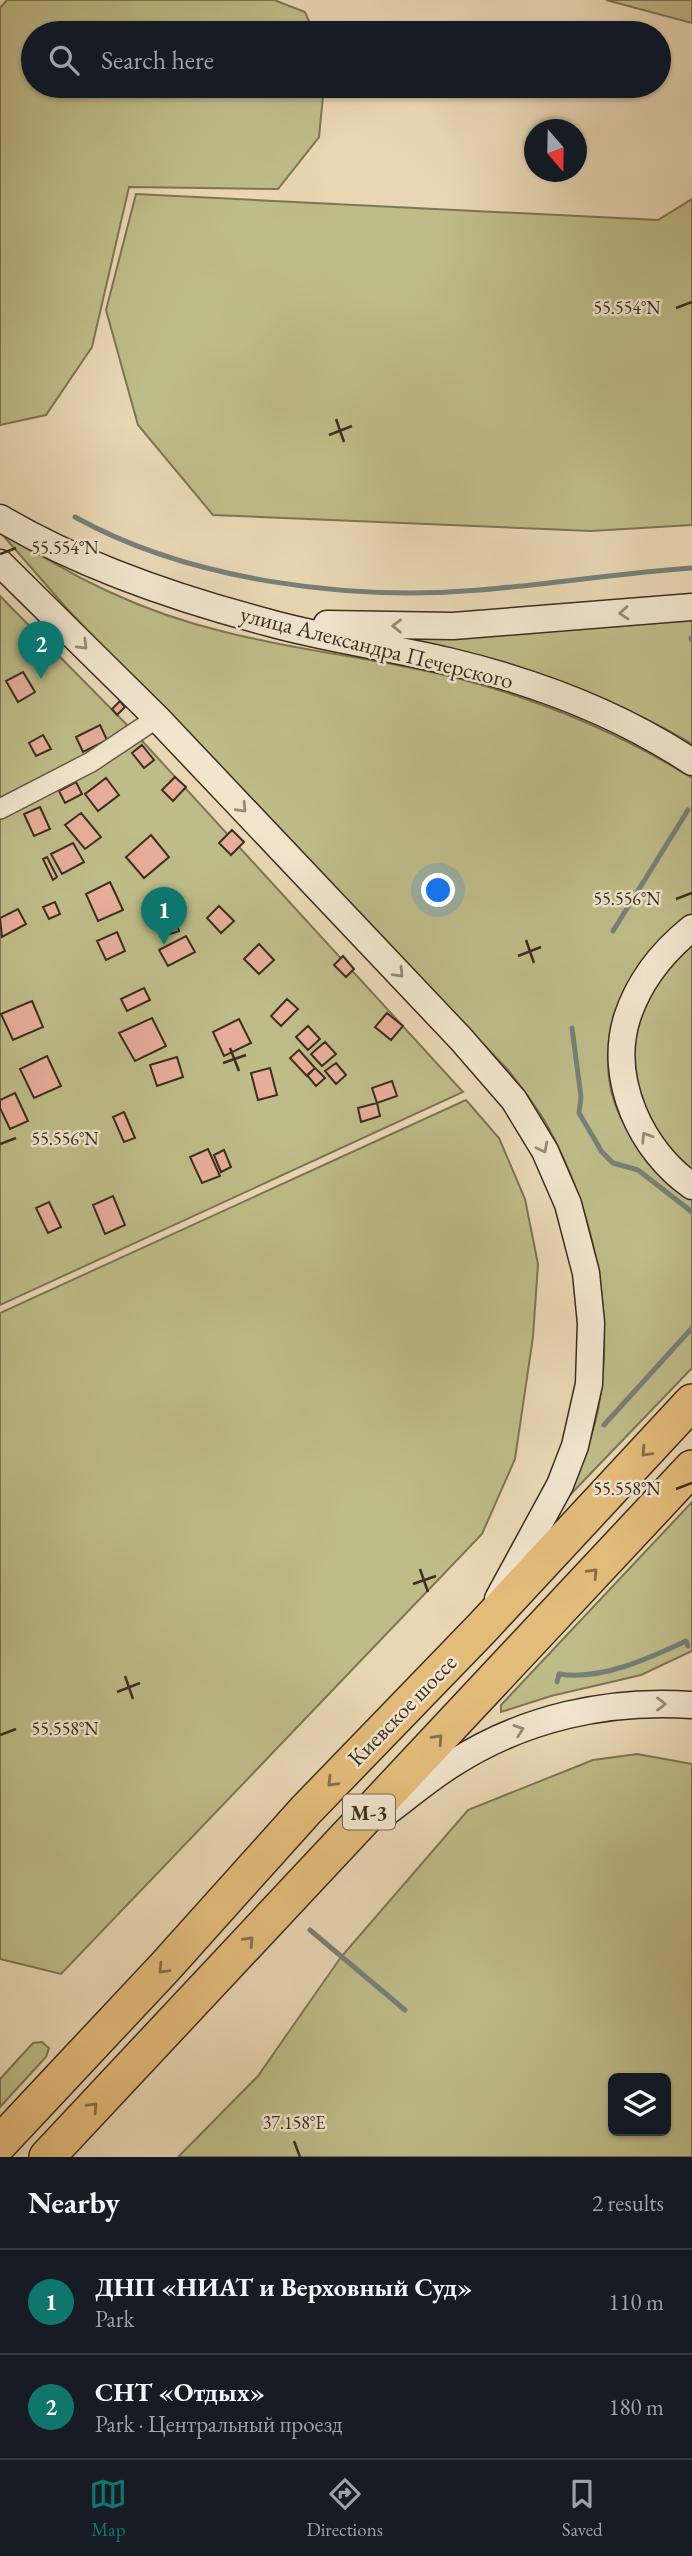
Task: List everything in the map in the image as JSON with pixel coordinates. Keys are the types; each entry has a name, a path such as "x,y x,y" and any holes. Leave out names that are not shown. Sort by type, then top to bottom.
{"highway":[{"name":"Киевское шоссе","path":"0,2143 306,1810 482,1628 692,1402"},
{"name":"Киевское шоссе","path":"47,2157 692,1468"}],"main road":[{"name":"улица Александра Печерского","path":"0,505 56,547"},
{"name":"улица Александра Печерского","path":"0,518 56,547 135,580 267,623 449,662 520,682 626,724 692,762"},
{"path":"0,563 157,718 461,1039 514,1100 545,1150 568,1204 583,1257 591,1313 591,1362 575,1446 560,1485 482,1628"},
{"path":"267,623 453,626 692,607"},
{"path":"692,928 662,956 641,985 627,1018 622,1056 627,1093 639,1127 660,1157 692,1186"},
{"path":"338,1846 453,1763 514,1731 597,1708 648,1703 692,1705"}],"street":[{"path":"0,809 91,762 157,718"}],"shaded area":[{"path":"7,0 274,0 305,12 309,21 21,21 21,98 323,98 319,137 278,189 129,187 92,347 46,415 0,425 0,8"},
{"path":"606,0 692,0 692,23"},
{"path":"136,194 658,220 692,199 692,525 591,531 213,515 138,425 106,310"},
{"path":"0,529 53,563 107,591 164,614 255,639 404,666 464,680 524,698 610,733 692,778 692,914 669,931 632,977 619,1004 611,1032 608,1061 611,1090 621,1118 636,1140 692,1197 692,1368 569,1496 598,1410 603,1373 602,1300 589,1228 578,1193 544,1120 508,1070 69,611"},
{"path":"0,596 135,733 463,1092 0,1305"},
{"path":"692,619 692,744 625,709 555,681 483,658 410,640"},
{"path":"692,941 692,1175 652,1129 633,1072 635,1034 651,988"},
{"path":"466,1100 499,1138 525,1199 538,1264 533,1337 515,1459 482,1534 61,1974 0,1959 0,1313"},
{"path":"692,1502 692,1651 641,1675 551,1696 501,1712 501,1705"},
{"path":"637,1754 692,1764 692,2157 178,2157 258,2076 341,1957 468,1810 593,1760"},
{"path":"42,2042 49,2048 46,2057 0,2107 0,2079 33,2043"}],"building":[{"path":"23,672 35,692 18,702 6,681"},
{"path":"120,701 125,707 117,715 112,709"},
{"path":"100,725 107,740 83,752 76,737"},
{"path":"43,735 51,749 36,756 29,743"},
{"path":"142,745 154,760 144,768 132,753"},
{"path":"175,777 186,787 173,801 162,790"},
{"path":"106,778 119,795 98,811 85,794"},
{"path":"76,782 82,794 65,803 59,791"},
{"path":"40,807 50,829 34,836 24,814"},
{"path":"81,813 101,837 85,849 65,825"},
{"path":"232,830 244,842 231,855 219,843"},
{"path":"151,835 169,857 144,878 126,857"},
{"path":"73,843 84,862 62,874 51,854"},
{"path":"47,857 57,877 53,880 43,859"},
{"path":"110,882 123,910 98,921 86,894"},
{"path":"157,897 171,912 157,925 143,910"},
{"path":"55,902 60,914 49,919 43,907"},
{"path":"219,906 234,921 221,933 207,918"},
{"path":"18,909 26,924 2,937 0,918"},
{"path":"176,922 179,931 161,937 158,928"},
{"path":"117,932 125,951 106,960 97,941"},
{"path":"186,936 195,952 168,966 159,950"},
{"path":"259,944 274,960 259,974 244,959"},
{"path":"343,956 354,969 346,977 334,965"},
{"path":"144,988 150,1000 127,1011 121,999"},
{"path":"287,999 298,1009 281,1026 271,1016"},
{"path":"32,1001 43,1027 13,1040 1,1014"},
{"path":"387,1013 403,1026 391,1040 375,1027"},
{"path":"152,1018 166,1046 135,1061 119,1033"},
{"path":"239,1019 251,1043 224,1056 213,1032"},
{"path":"308,1026 320,1039 308,1050 296,1037"},
{"path":"325,1042 336,1054 322,1066 311,1054"},
{"path":"299,1050 315,1068 307,1076 290,1058"},
{"path":"47,1056 61,1086 34,1098 20,1069"},
{"path":"177,1057 183,1077 157,1086 150,1065"},
{"path":"336,1063 346,1075 336,1084 325,1071"},
{"path":"270,1068 277,1095 258,1100 251,1073"},
{"path":"315,1068 325,1078 316,1086 307,1075"},
{"path":"392,1081 397,1096 377,1103 372,1088"},
{"path":"15,1093 28,1121 10,1129 0,1108 0,1100"},
{"path":"377,1103 380,1116 361,1122 358,1108"},
{"path":"124,1112 135,1138 124,1142 113,1117"},
{"path":"208,1149 220,1176 202,1183 190,1157"},
{"path":"224,1150 231,1167 221,1172 214,1155"},
{"path":"113,1196 125,1225 105,1234 93,1205"},
{"path":"49,1202 61,1227 48,1233 36,1208"}],"waterway":[{"path":"75,517 120,539 169,557 272,582 325,589 430,593 692,568"},
{"path":"613,931 688,810"},
{"path":"572,1028 581,1097 579,1113 602,1152 613,1163 638,1170 692,1212"},
{"path":"604,1425 692,1328"},
{"path":"557,1682 559,1674 608,1671 641,1661 686,1641 688,1646"},
{"path":"310,1930 405,2010"}],"place":[{"name":"СНТ «Отдых»","path":"41,679"},
{"name":"ДНП «НИАТ и Верховный Суд»","path":"164,945"}]}
